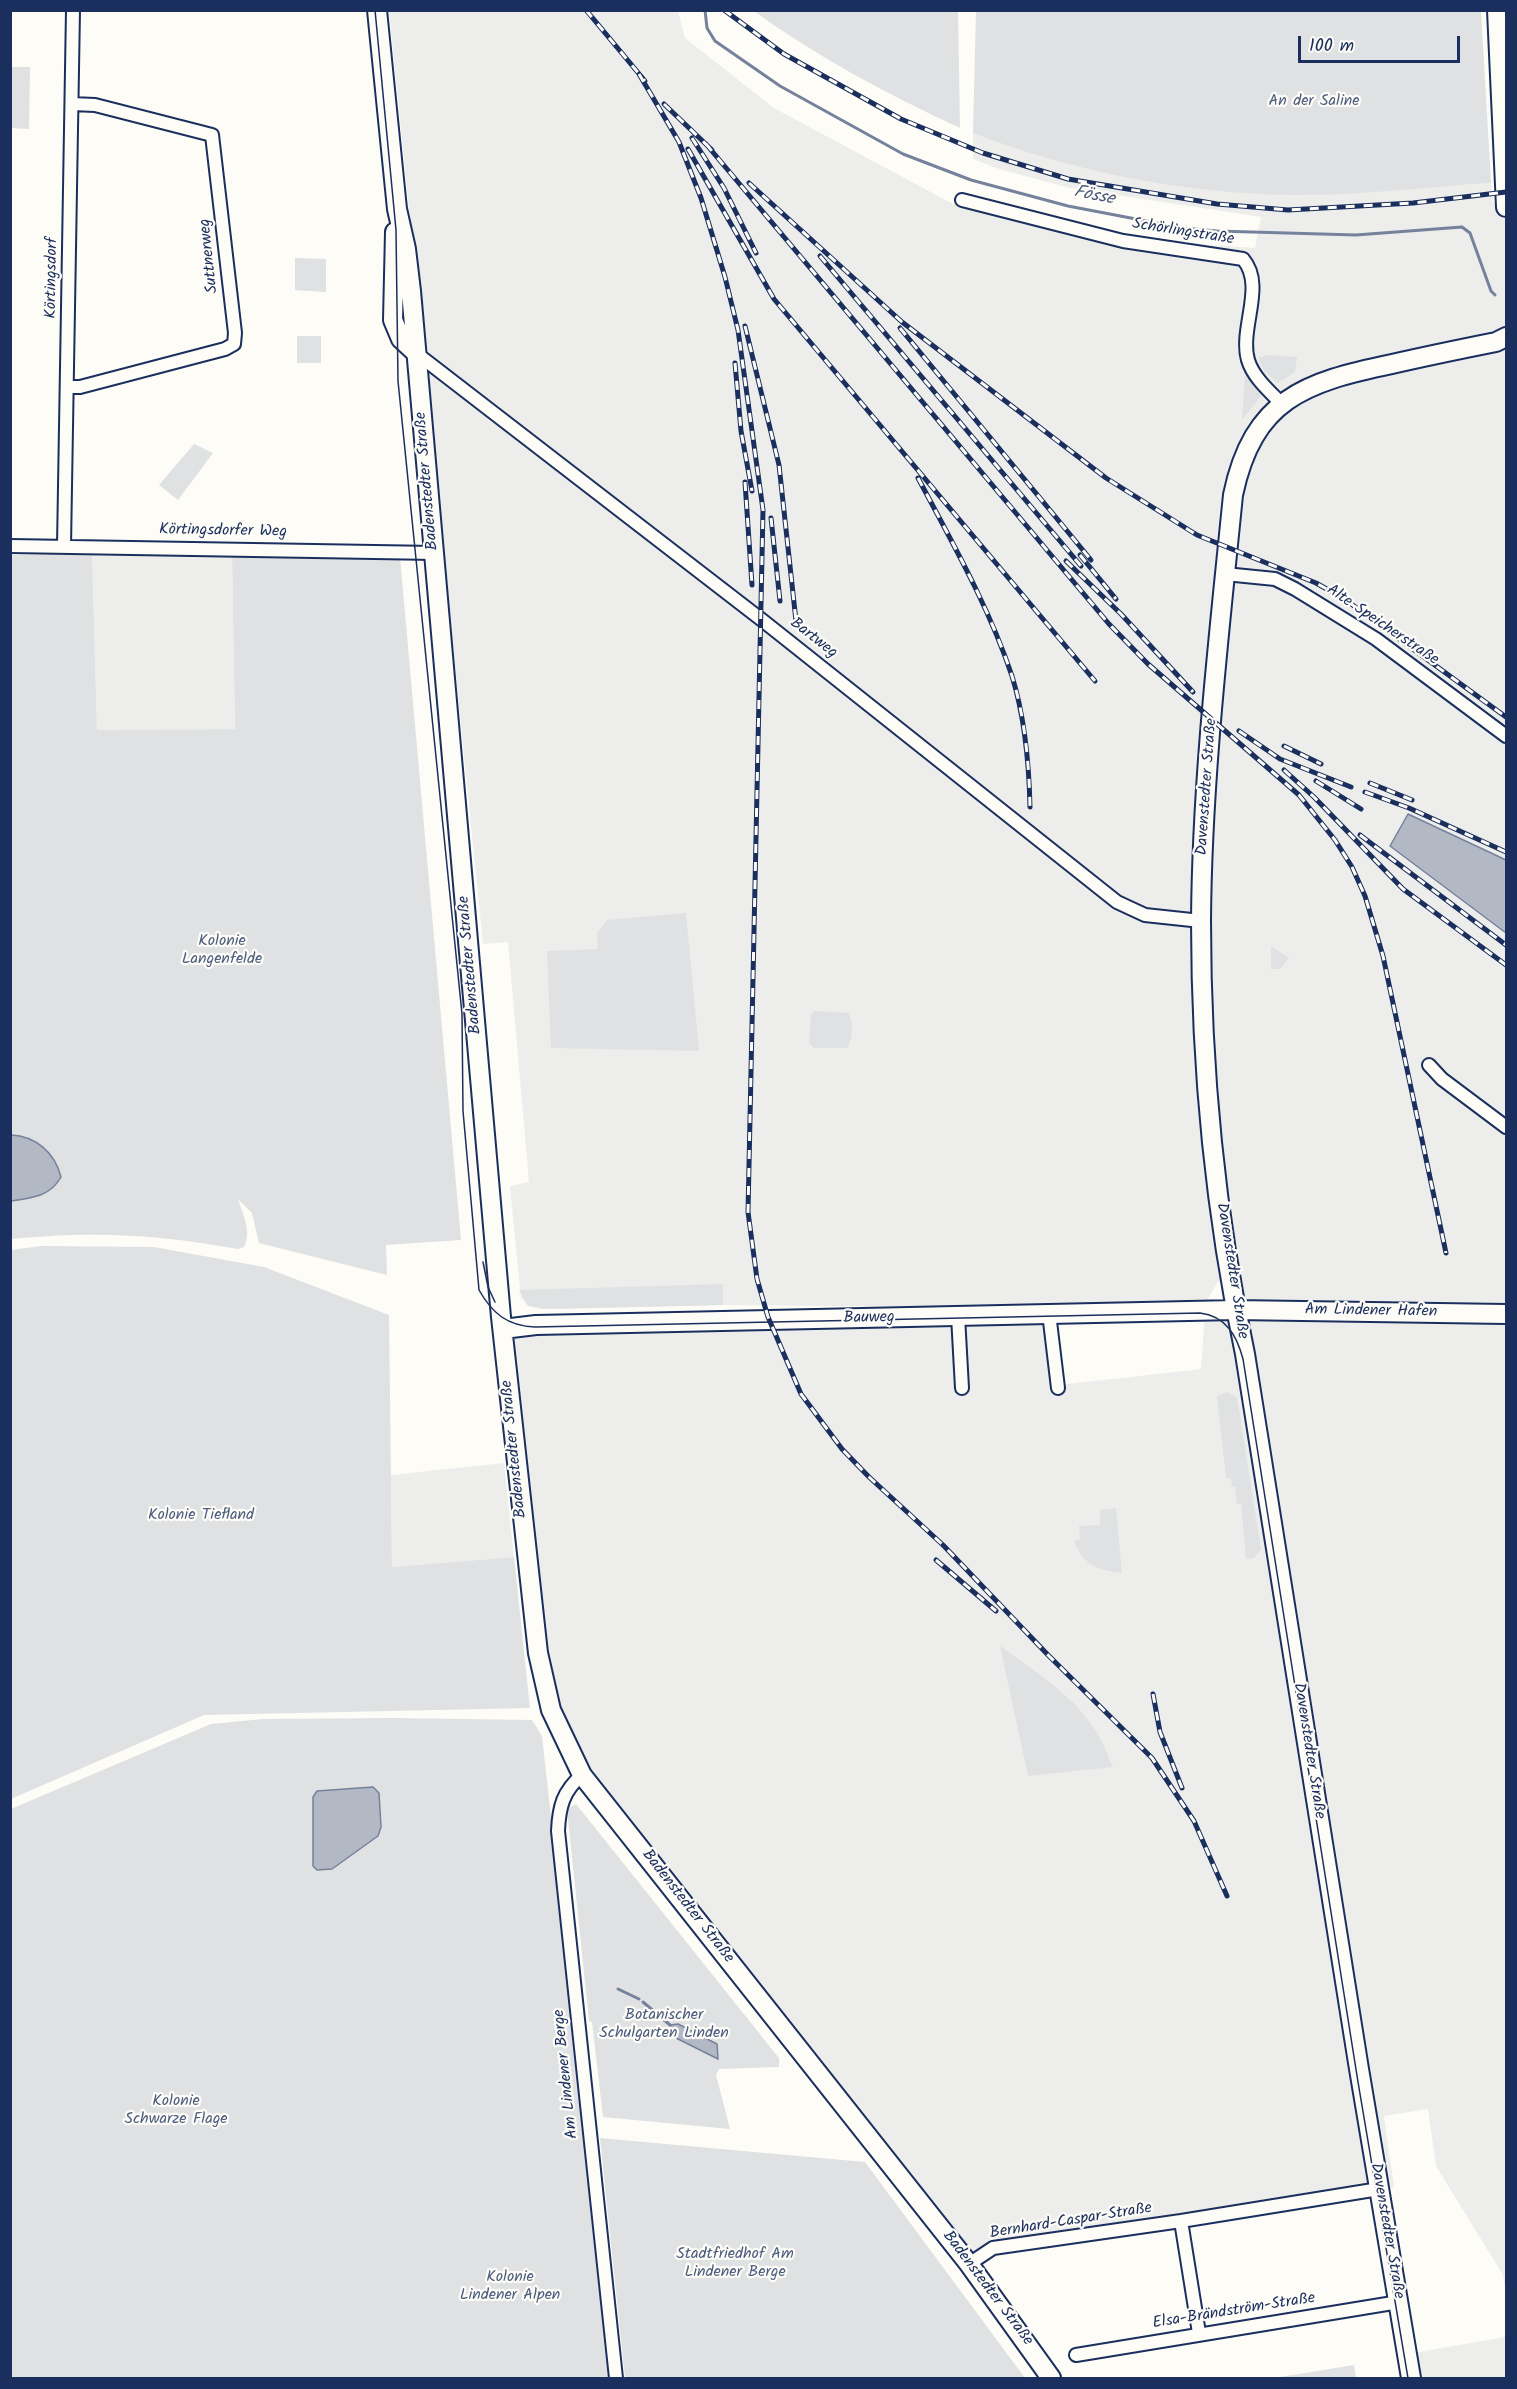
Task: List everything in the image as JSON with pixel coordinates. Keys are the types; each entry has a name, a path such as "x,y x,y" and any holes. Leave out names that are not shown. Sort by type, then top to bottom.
{"street":[{"name":"Körtingsdorf","path":"64,546 73,10"},
{"name":"Badenstedter Straße","path":"377,10 397,209 406,249 416,353 503,1329 538,1653 551,1710 582,1775 969,2264 1051,2379"},
{"path":"1497,10 1506,207"},
{"name":"Suttnerweg","path":"67,387 80,387 225,349 234,344 235,333 212,135 95,105 72,104"},
{"name":"Schörlingstraße","path":"962,200 1123,241 1243,259 1250,267 1252,281 1246,347 1248,360 1258,379 1282,404"},
{"name":"Davenstedter Straße","path":"1411,2379 1245,1354 1235,1310 1210,1112 1202,921 1206,790 1233,495 1238,471 1247,448 1262,424 1282,404 1301,390 1341,375 1496,342 1506,337"},
{"name":"Bartweg","path":"416,353 762,620 1117,902 1145,915 1202,921"},
{"name":"Körtingsdorfer Weg","path":"10,546 435,553"},
{"name":"Alte Speicherstraße","path":"1226,574 1275,579 1295,589 1376,639 1506,736"},
{"path":"1429,1065 1442,1078 1506,1127"},
{"name":"Bauweg","path":"503,1329 536,1325 1235,1310"},
{"name":"Am Lindener Hafen","path":"1235,1310 1506,1314"},
{"path":"1049,1313 1058,1388"},
{"path":"958,1316 962,1388"},
{"name":"Am Lindener Berge","path":"582,1775 565,1792 559,1810 558,1831 616,2379"},
{"name":"Bernhard-Caspar-Straße","path":"969,2264 993,2248 1379,2189"},
{"path":"1181,2221 1199,2333"},
{"name":"Elsa-Brändström-Straße","path":"1076,2355 1399,2302"}],"shaded area":[{"path":"389,11 678,11 685,38 774,108 953,204 968,197 1071,224 1172,242 1255,248 1261,217 1070,188 999,169 973,159 973,133 1072,165 1140,180 1221,191 1291,195 1491,183 1493,203 1506,199 1506,2295 1503,2275 1436,2166 1428,2109 1384,2116 1394,2187 993,2248 969,2264 582,1775 551,1710 503,1329 1051,1314 1059,1385 1201,1369 1205,1310 1235,1310 1231,1281 1218,1282 1206,1302 966,1307 723,1305 562,1309 528,1306 521,1298 510,1186 529,1182 508,942 483,944"},
{"path":"92,553 232,555 235,729 97,730"},
{"path":"1408,814 1506,860 1506,933 1390,846"},
{"path":"11,1135 36,1142 54,1160 61,1177 57,1184 46,1193 11,1201"},
{"path":"504,1463 514,1557 392,1567 391,1475"},
{"path":"373,1787 379,1793 381,1827 378,1836 332,1869 317,1870 313,1866 313,1797 317,1791"},
{"path":"678,2024 717,2044 718,2059 676,2038 670,2025"},
{"path":"1506,2337 1506,2378 1411,2378 1407,2354"}],"green space":[{"path":"754,11 958,11 960,128 854,74 803,44"},
{"name":"An der Saline","path":"976,11 1481,11 1491,183 1340,194 1290,195 1209,190 1129,178 1011,147 973,133"},
{"path":"11,67 30,67 29,129 11,128"},
{"path":"295,258 326,259 326,292 295,290"},
{"path":"297,336 321,336 321,363 297,363"},
{"path":"1267,355 1297,357 1295,372 1278,383 1264,371 1258,358"},
{"path":"1245,375 1249,375 1262,395 1242,420"},
{"path":"194,444 213,453 178,500 159,485"},
{"name":"Kolonie Langenfelde","path":"92,553 97,730 235,729 232,555 400,557 461,1240 386,1245 387,1275 259,1243 252,1213 238,1199 246,1223 247,1235 244,1247 238,1249 124,1235 70,1235 11,1239 10,555"},
{"path":"686,913 699,1051 551,1048 547,951 598,949 597,933 607,920"},
{"path":"1271,946 1289,958 1280,969 1271,969"},
{"path":"814,1011 848,1013 852,1031 847,1048 814,1048 809,1043 811,1015"},
{"name":"Kolonie Tiefland","path":"41,1246 154,1247 264,1267 389,1315 392,1567 514,1557 530,1708 204,1715 11,1799 11,1250"},
{"path":"723,1284 723,1305 543,1309 528,1306 519,1290"},
{"path":"1228,1392 1237,1398 1261,1549 1254,1558 1246,1559 1241,1504 1237,1504 1235,1486 1232,1487 1231,1478 1226,1478 1217,1396"},
{"path":"1116,1508 1122,1573 1092,1565 1077,1549 1074,1541 1080,1539 1079,1526 1100,1525 1100,1510"},
{"path":"1000,1646 1053,1685 1078,1708 1097,1733 1113,1767 1028,1776"},
{"name":"Kolonie Schwarze Flage","path":"263,1719 532,1720 542,1736 613,2378 11,2378 11,1809 211,1724"},
{"name":"Botanischer Schulgarten Linden","path":"576,1804 779,2058 779,2067 719,2069 716,2075 730,2129 603,2117 592,2022 589,2021 567,1809"},
{"name":"Stadtfriedhof Am Lindener Berge","path":"600,2138 865,2162 1025,2378 625,2378"},
{"path":"1354,2365 1356,2378 1274,2378"}],"waterway":[{"name":"Fösse","path":"705,10 707,28 715,41 780,86 903,154 971,180 1068,206 1183,228 1356,235 1462,227 1470,233 1491,291 1495,295"},
{"path":"618,1989 639,1999"},
{"path":"643,2002 670,2025"}],"tram line":[{"path":"375,10 396,230 398,381 462,1014 463,1111 479,1290 501,1317 516,1324 535,1327 1200,1313 1217,1318 1229,1328 1243,1359 1358,2082 1408,2378"},
{"path":"483,1262 488,1287 495,1302"}],"railway":[{"path":"586,10 645,81"},
{"path":"724,10 784,54 901,119 983,153 1068,179 1217,204 1288,210 1413,203 1506,192"},
{"path":"639,74 679,142 701,198 725,277 738,330 763,510 748,1212 757,1279 768,1317 801,1394 842,1449 943,1545 1049,1656 1152,1758 1194,1821 1227,1896"},
{"path":"664,104 712,150"},
{"path":"692,138 724,188 756,253"},
{"path":"706,144 1109,624 1148,664 1299,795 1335,840 1352,867 1365,896 1383,956 1446,1253"},
{"path":"688,149 774,299 1095,681"},
{"path":"749,183 902,322 1106,478 1197,535 1316,583 1343,598 1506,717"},
{"path":"820,256 1081,566"},
{"path":"745,326 779,465 796,621"},
{"path":"900,328 1091,560"},
{"path":"735,363 741,431 752,491"},
{"path":"918,478 981,600 1012,676 1026,740 1030,807"},
{"path":"745,482 752,585"},
{"path":"771,518 780,601"},
{"path":"1080,555 1116,599"},
{"path":"1066,561 1121,614 1193,692"},
{"path":"1239,731 1280,759 1351,787"},
{"path":"1284,746 1321,764"},
{"path":"1284,770 1314,797 1403,889 1506,965"},
{"path":"1316,781 1361,809"},
{"path":"1370,783 1412,800"},
{"path":"1365,792 1409,808 1506,852"},
{"path":"1360,835 1506,945"},
{"path":"936,1560 996,1611"},
{"path":"1153,1694 1160,1732 1182,1788"}],"park label":[{"name":"Kolonie Lindener Alpen","path":"510,2287"}]}
